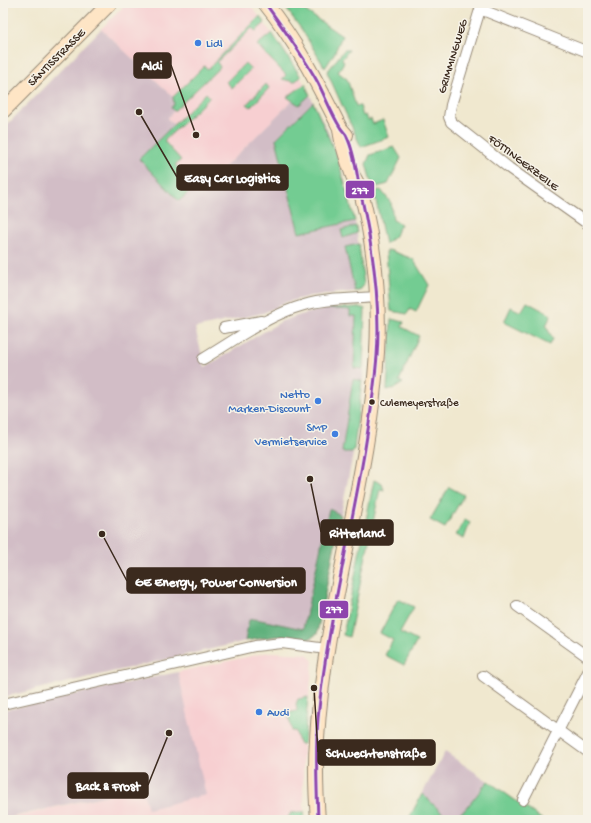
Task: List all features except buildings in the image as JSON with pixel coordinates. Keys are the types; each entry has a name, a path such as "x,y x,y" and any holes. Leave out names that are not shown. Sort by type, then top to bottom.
{"street":[{"name":"SÄNTISSTRASSE","path":"3,111 110,3"},
{"path":"264,3 310,68 340,128 347,136 360,177 359,187 370,235 377,297 377,354 368,433 327,649 317,738 316,783 318,820"},
{"path":"481,6 588,52"},
{"name":"GRIMMINGWEG","path":"449,117 453,96 481,6"},
{"name":"FÖTTINGERZEILE","path":"449,117 451,122 456,127 509,168 588,224"},
{"path":"202,359 269,320 305,304 377,297"},
{"path":"224,328 269,320"},
{"path":"517,606 588,657"},
{"path":"3,704 255,646 282,643 327,649"},
{"path":"522,800 588,672"},
{"path":"483,676 588,752"}],"shaded area":[{"path":"127,3 249,3 285,51 306,87 221,171 217,168 179,201 139,159 174,125 167,118 181,104 101,29"},
{"path":"101,29 181,104 167,118 174,125 139,159 179,201 217,168 221,171 306,87 328,132 344,178 356,226 364,285 359,291 310,296 287,302 263,313 195,328 205,367 282,321 328,308 360,307 365,309 363,378 354,449 317,634 309,639 284,636 255,639 3,697 3,129"},
{"path":"269,652 307,654 313,661 303,749 305,820 3,820 142,787 180,682 178,672"},
{"path":"178,672 206,795 148,809 142,787 3,819 3,710"},
{"path":"445,752 488,781 465,810 449,820 422,794"}],"green space":[{"path":"282,3 294,3 342,36 334,54 325,68 302,30"},
{"path":"260,16 265,23 256,31 252,28 217,62 220,67 174,111 171,108 174,104 173,97 204,66 208,69"},
{"path":"272,33 301,77 294,82 282,79 286,75 257,45"},
{"path":"344,50 349,50 342,59 344,62 338,72 347,79 356,106 360,106 363,116 366,115 368,120 371,119 373,124 383,120 389,137 361,147 327,72"},
{"path":"245,63 251,69 232,88 226,82"},
{"path":"266,84 269,88 251,107 247,104"},
{"path":"305,84 310,95 299,105 287,97"},
{"path":"206,93 210,97 164,141 181,160 175,165 192,179 200,171 206,177 179,201 139,159"},
{"path":"313,102 337,156 355,221 299,233 276,139"},
{"path":"394,147 401,158 388,184 373,188 366,164 370,155"},
{"path":"381,190 391,203 393,220 401,224 394,237 385,244 374,191"},
{"path":"356,226 357,233 343,238 341,230"},
{"path":"359,244 364,285 359,291 355,291 345,247"},
{"path":"389,250 413,259 429,285 416,312 410,309 407,314 391,311 386,252"},
{"path":"527,302 551,315 546,326 553,339 550,345 504,322 511,307 521,312"},
{"path":"360,307 365,309 363,369 354,368 356,316 350,316 350,310 328,308"},
{"path":"391,319 404,322 402,327 419,336 399,381 403,383 395,388 387,390"},
{"path":"353,379 362,381 354,449 353,452 342,452"},
{"path":"374,480 382,484 384,490 380,489 349,637 343,635"},
{"path":"449,487 464,495 445,528 430,520"},
{"path":"329,509 341,515 317,634 309,639 277,636 245,641 249,620 256,619 303,629"},
{"path":"465,519 470,522 464,539 456,535"},
{"path":"398,599 414,607 400,632 417,641 404,665 385,655 393,640 380,633"},
{"path":"308,697 304,744 299,744 296,731 292,731 288,713 297,711 296,704 298,699"},
{"path":"488,781 543,820 408,820 422,794 449,819 465,810"},
{"path":"304,812 305,820 289,820 288,817 291,813"}],"transit line":[{"name":"277","path":"265,3 311,71 350,144 370,238 377,296 378,336 372,402 357,492 331,627 318,718 316,756 318,820"}],"place":[{"name":"Lidl","path":"198,43"},
{"name":"Easy Car Logistics","path":"139,112"},
{"name":"Aldi","path":"196,135"},
{"name":"Netto Marken-Discount","path":"318,401"},
{"name":"Culemeyerstraße","path":"372,402"},
{"name":"SMP Vermietservice","path":"335,434"},
{"name":"Ritterland","path":"310,479"},
{"name":"GE Energy, Power Conversion","path":"102,534"},
{"name":"Schwechtenstraße","path":"314,688"},
{"name":"Audi","path":"259,712"},
{"name":"Back & Frost","path":"169,733"}]}
